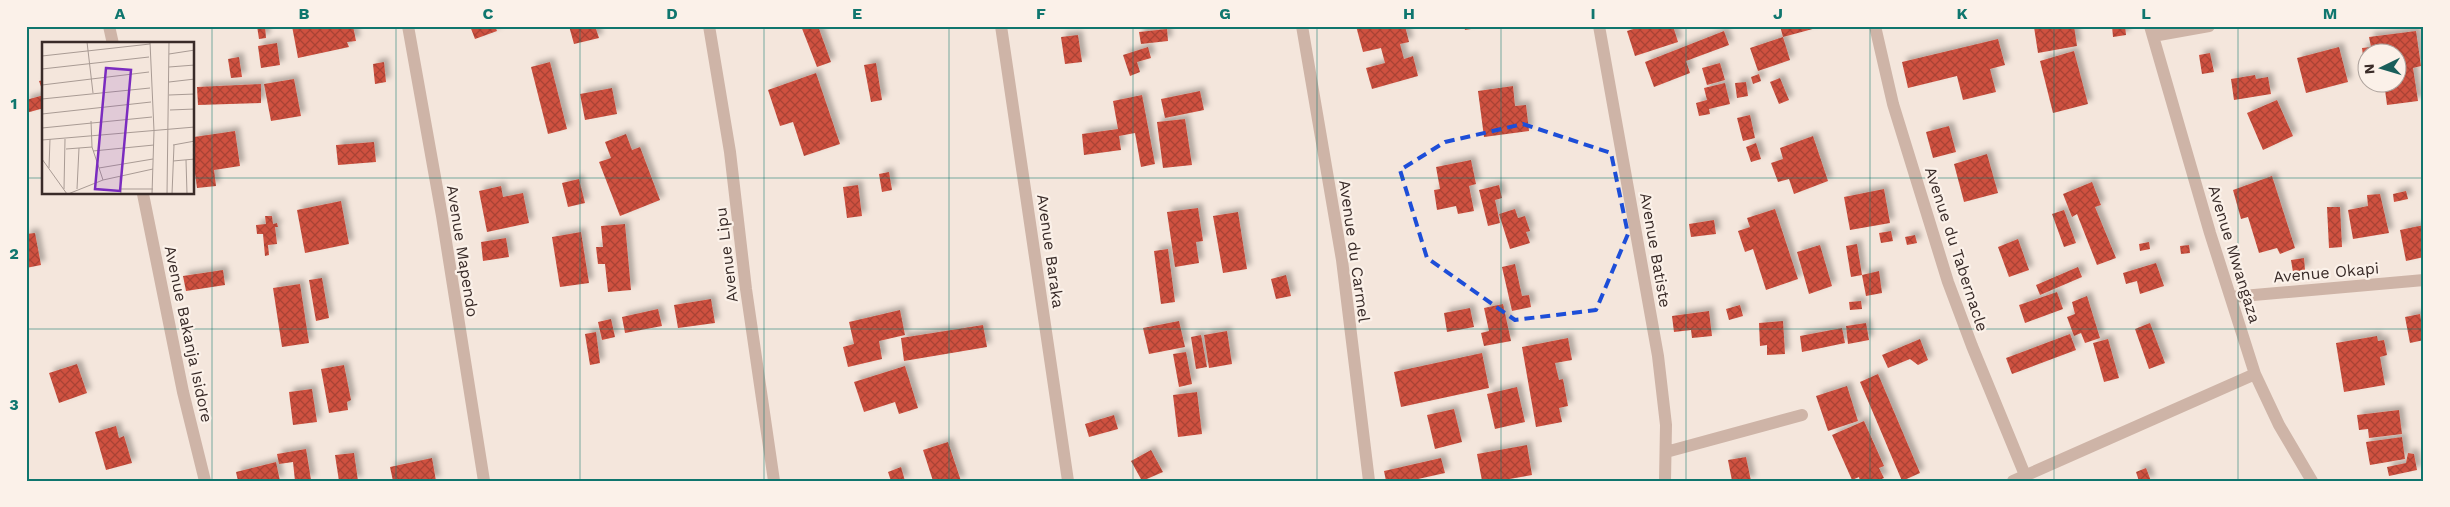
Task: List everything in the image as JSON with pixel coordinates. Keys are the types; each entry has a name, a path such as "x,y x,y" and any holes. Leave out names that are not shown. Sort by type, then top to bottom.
{"street":[{"path":"109,26 112,42"},
{"name":"Avenue Mapendo","path":"408,26 442,216 484,481"},
{"name":"Avenue Lipu","path":"709,26 730,152 746,289 774,481"},
{"name":"Avenue Baraka","path":"1001,26 1068,481"},
{"name":"Avenue du Carmel","path":"1302,26 1342,260 1369,481"},
{"name":"Avenue Batiste","path":"1599,26 1658,356 1666,425 1665,481"},
{"name":"Avenue du Tabernacle","path":"1875,26 1894,104 1948,282 1972,346 2026,475"},
{"path":"2152,31 2209,26"},
{"name":"Avenue Mwangaza","path":"2152,31 2255,374 2279,425 2312,481"},
{"name":"Avenue Bakanja Isidore","path":"143,195 182,392 205,481"},
{"name":"Avenue Okapi","path":"2231,297 2424,280"},
{"path":"2013,481 2255,374"},
{"path":"1666,452 1802,415"}],"highlighted area":[{"path":"1523,124 1611,153 1628,234 1596,310 1515,320 1427,258 1400,170 1445,142"}],"building":[{"path":"257,26 265,26 266,38 259,39"},
{"path":"292,26 353,26 356,41 347,42 349,47 298,58"},
{"path":"470,26 495,26 497,31 475,39"},
{"path":"569,26 595,26 599,38 574,44"},
{"path":"801,26 818,26 831,62 817,67"},
{"path":"1356,26 1405,26 1409,42 1400,44 1404,59 1413,56 1418,76 1372,89 1366,68 1385,63 1381,48 1363,52"},
{"path":"1464,26 1477,26 1477,28 1465,30"},
{"path":"1643,26 1673,26 1678,42 1635,56 1627,31"},
{"path":"1780,26 1820,26 1820,27 1783,37"},
{"path":"2074,26 2077,46 2038,53 2034,27"},
{"path":"2112,26 2125,26 2126,35 2113,37"},
{"path":"1167,29 1168,41 1141,44 1139,32"},
{"path":"1724,31 1729,45 1686,61 1690,73 1654,87 1645,62"},
{"path":"2416,31 2421,66 2413,68 2418,101 2387,105 2385,92 2408,92 2408,42 2370,42 2369,37"},
{"path":"1078,35 1082,62 1065,64 1061,37"},
{"path":"1783,37 1790,60 1758,71 1750,48"},
{"path":"1998,39 2005,65 1990,69 1996,92 1963,100 1957,76 1908,88 1902,62"},
{"path":"277,43 280,65 261,68 258,46"},
{"path":"1148,47 1151,58 1137,62 1140,72 1130,76 1123,55"},
{"path":"2339,47 2348,82 2306,93 2297,58"},
{"path":"2074,51 2088,104 2053,113 2040,61"},
{"path":"2210,53 2214,72 2202,74 2199,55"},
{"path":"239,57 242,77 231,78 228,59"},
{"path":"384,62 386,82 375,84 373,64"},
{"path":"550,62 567,129 548,134 531,67"},
{"path":"876,63 882,100 871,102 864,65"},
{"path":"1720,63 1725,80 1707,85 1702,68"},
{"path":"816,73 840,144 804,156 793,122 780,126 768,90"},
{"path":"1759,74 1761,81 1753,84 1751,77"},
{"path":"2255,75 2256,79 2268,77 2271,94 2234,100 2231,79"},
{"path":"1780,78 1789,100 1779,104 1770,82"},
{"path":"294,79 301,116 271,121 264,84"},
{"path":"1746,82 1748,96 1737,98 1735,83"},
{"path":"1725,83 1730,104 1709,109 1710,114 1699,116 1696,103 1707,100 1704,88"},
{"path":"261,84 261,103 198,105 197,87"},
{"path":"1513,86 1515,106 1526,105 1529,131 1484,137 1478,91"},
{"path":"612,88 617,114 585,120 580,94"},
{"path":"1200,91 1204,110 1165,118 1161,99"},
{"path":"1142,95 1155,164 1141,167 1135,133 1119,136 1121,150 1084,155 1082,134 1118,129 1113,101"},
{"path":"42,96 42,109 26,113 26,100"},
{"path":"2277,100 2293,136 2263,150 2247,113"},
{"path":"1750,115 1755,138 1743,141 1737,118"},
{"path":"1185,119 1192,165 1163,168 1157,122"},
{"path":"1949,126 1956,152 1933,158 1926,132"},
{"path":"235,131 240,166 214,170 216,186 197,188 195,137"},
{"path":"626,134 632,150 640,147 660,200 620,216 599,162 611,158 605,142"},
{"path":"1813,136 1828,181 1794,194 1789,179 1778,182 1771,163 1783,159 1780,148"},
{"path":"374,142 376,162 338,165 336,145"},
{"path":"1756,143 1761,159 1751,162 1746,147"},
{"path":"1987,154 1998,193 1964,202 1954,164"},
{"path":"1471,160 1476,184 1469,186 1474,211 1458,214 1456,206 1437,210 1434,190 1440,189 1436,167"},
{"path":"889,172 892,190 882,192 879,174"},
{"path":"2272,176 2295,248 2280,254 2277,248 2259,253 2248,217 2241,219 2233,190"},
{"path":"579,179 585,203 568,207 562,183"},
{"path":"2092,182 2101,205 2095,207 2116,258 2097,265 2077,214 2072,217 2063,194"},
{"path":"858,185 862,216 847,218 843,187"},
{"path":"1499,185 1502,198 1495,200 1500,223 1488,226 1479,190"},
{"path":"501,186 503,197 523,193 529,223 487,232 479,191"},
{"path":"1884,189 1890,223 1850,230 1844,197"},
{"path":"2406,191 2408,199 2394,202 2393,194"},
{"path":"2380,194 2389,233 2353,239 2348,210 2368,206 2367,195"},
{"path":"341,201 349,244 305,253 297,210"},
{"path":"2327,207 2340,207 2342,247 2329,248"},
{"path":"1198,208 1203,241 1196,242 1199,263 1175,267 1167,212"},
{"path":"1515,209 1518,218 1525,216 1530,231 1526,232 1530,243 1510,249 1499,214"},
{"path":"1775,209 1798,279 1766,290 1753,249 1745,252 1738,231 1750,227 1747,218"},
{"path":"2064,210 2076,243 2064,247 2052,214"},
{"path":"1238,212 1247,269 1223,273 1213,216"},
{"path":"265,216 272,216 273,224 277,223 278,227 275,227 277,244 268,245 269,255 265,256 263,234 257,234 256,225 266,224"},
{"path":"1714,220 1716,234 1691,237 1689,224"},
{"path":"625,224 631,290 608,292 605,264 598,264 596,247 603,247 601,226"},
{"path":"2424,225 2424,257 2406,261 2400,230"},
{"path":"1891,231 1893,241 1881,243 1879,233"},
{"path":"581,232 589,283 560,287 552,237"},
{"path":"35,233 41,265 26,268 26,234"},
{"path":"1915,235 1917,243 1907,245 1905,237"},
{"path":"506,238 509,257 483,261 481,242"},
{"path":"2018,239 2029,270 2009,277 1998,247"},
{"path":"2149,242 2150,249 2140,251 2139,244"},
{"path":"1857,244 1862,275 1851,277 1846,246"},
{"path":"1820,245 1832,286 1809,294 1797,252"},
{"path":"2189,245 2190,253 2181,254 2180,246"},
{"path":"1168,249 1175,302 1161,304 1154,251"},
{"path":"2304,258 2305,270 2293,272 2291,260"},
{"path":"2156,263 2164,286 2140,294 2137,281 2126,284 2123,273"},
{"path":"1515,264 1522,296 1529,295 1531,307 1512,311 1502,267"},
{"path":"2078,267 2082,277 2040,295 2036,285"},
{"path":"223,270 225,285 186,291 183,276"},
{"path":"1879,271 1882,293 1866,296 1862,275"},
{"path":"1286,275 1291,296 1276,299 1271,279"},
{"path":"322,278 329,318 316,321 309,280"},
{"path":"300,284 309,343 282,347 273,288"},
{"path":"2057,292 2063,309 2025,323 2019,305"},
{"path":"2087,296 2100,338 2085,343 2081,333 2074,336 2067,317 2075,314 2072,302"},
{"path":"711,299 715,323 678,328 674,305"},
{"path":"1861,301 1862,309 1850,310 1849,302"},
{"path":"1503,304 1511,341 1484,346 1481,333 1489,331 1484,308"},
{"path":"1740,305 1743,316 1729,320 1726,309"},
{"path":"1470,308 1474,327 1447,332 1444,313"},
{"path":"658,309 662,326 625,333 622,317"},
{"path":"900,310 905,335 879,341 882,359 848,367 843,347 854,344 849,322"},
{"path":"1709,311 1712,336 1692,338 1691,330 1674,332 1672,316"},
{"path":"2420,314 2424,340 2410,343 2405,317"},
{"path":"611,319 615,337 602,340 598,322"},
{"path":"1179,321 1185,347 1149,354 1143,328"},
{"path":"1783,321 1785,354 1767,355 1767,345 1760,346 1759,323"},
{"path":"1866,323 1869,340 1848,344 1846,326"},
{"path":"2150,323 2165,363 2149,369 2135,329"},
{"path":"983,325 987,347 904,361 901,338"},
{"path":"1842,328 1845,343 1802,352 1800,336"},
{"path":"1227,331 1232,364 1209,368 1204,335"},
{"path":"596,332 600,363 590,365 585,334"},
{"path":"2070,334 2076,350 2012,374 2006,358"},
{"path":"1201,335 1207,367 1196,369 1191,337"},
{"path":"2377,336 2378,341 2384,340 2387,355 2380,357 2385,385 2344,392 2336,343"},
{"path":"1568,338 1572,360 1555,363 1559,380 1563,379 1568,406 1559,408 1562,422 1536,427 1522,347"},
{"path":"1920,339 1928,360 1918,365 1910,359 1888,368 1882,355"},
{"path":"2108,339 2119,378 2104,382 2093,343"},
{"path":"1186,352 1192,384 1179,387 1173,354"},
{"path":"1482,353 1489,388 1401,407 1394,372"},
{"path":"77,364 87,393 59,403 49,373"},
{"path":"344,365 351,400 347,402 348,410 329,413 321,369"},
{"path":"905,366 918,408 899,414 895,402 864,412 854,382"},
{"path":"1878,374 1920,473 1902,481 1860,382"},
{"path":"1847,386 1858,421 1828,431 1816,396"},
{"path":"1517,387 1525,422 1495,429 1487,394"},
{"path":"312,389 317,422 293,425 289,392"},
{"path":"1197,392 1202,434 1178,437 1173,395"},
{"path":"1454,409 1462,442 1435,449 1427,415"},
{"path":"2399,410 2402,434 2369,438 2368,429 2359,430 2357,415"},
{"path":"1114,415 1118,429 1089,437 1085,424"},
{"path":"1864,421 1884,466 1879,468 1884,478 1877,481 1860,481 1859,477 1852,480 1832,435"},
{"path":"116,426 119,438 124,436 132,463 106,470 95,432"},
{"path":"2402,437 2405,459 2370,465 2366,442"},
{"path":"948,442 961,481 933,481 923,450"},
{"path":"1527,445 1532,475 1498,481 1482,481 1477,454"},
{"path":"306,449 311,480 295,481 293,462 279,464 277,454"},
{"path":"1151,450 1163,472 1142,481 1131,461"},
{"path":"354,453 358,481 339,481 335,455"},
{"path":"2408,453 2414,454 2417,470 2389,476 2387,467 2406,463"},
{"path":"1746,457 1751,481 1732,481 1728,460"},
{"path":"432,458 436,481 393,481 390,467"},
{"path":"1441,458 1445,473 1409,481 1386,481 1384,471"},
{"path":"276,462 280,481 238,481 236,472"},
{"path":"901,467 905,481 891,481 888,472"},
{"path":"2146,468 2151,481 2139,481 2136,472"}]}
